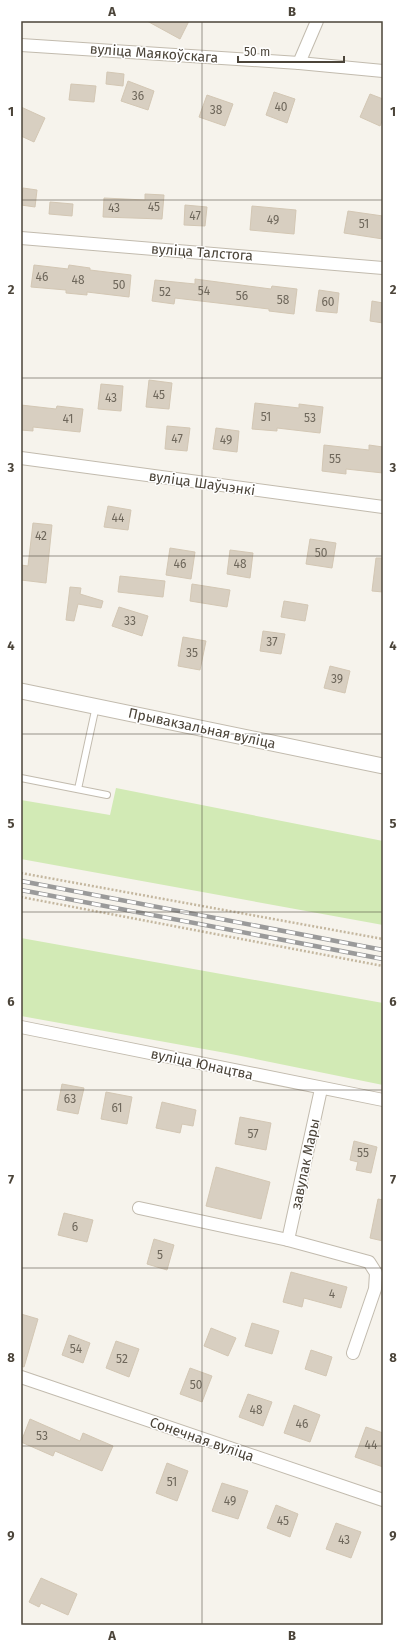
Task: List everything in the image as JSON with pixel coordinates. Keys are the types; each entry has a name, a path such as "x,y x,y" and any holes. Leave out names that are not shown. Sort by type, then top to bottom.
{"street":[{"path":"299,63 317,21"},
{"name":"вуліца Маякоўскага","path":"21,45 299,63 383,71"},
{"name":"вуліца Талстога","path":"21,238 383,268"},
{"name":"вуліца Шаўчэнкі","path":"21,458 383,507"},
{"name":"Прывакзальная вуліца","path":"21,691 383,766"},
{"name":"вуліца Юнацтва","path":"21,1027 321,1089 383,1100"},
{"name":"завулак Мары","path":"288,1240 321,1089"},
{"path":"139,1208 288,1240 369,1262 376,1273 375,1289 353,1353"},
{"name":"Сонечная вуліца","path":"21,1377 383,1500"}],"lane":[{"path":"78,789 96,706"},
{"path":"21,778 107,795"}],"path":[{"path":"21,873 383,939"},
{"path":"21,897 383,966"}],"green space":[{"path":"116,788 383,841 383,925 21,859 21,800 110,815"},
{"path":"21,938 383,1003 383,1085 226,1053 21,1016"}],"building":[{"path":"147,21 189,21 180,39"},
{"path":"107,72 124,74 123,86 106,84"},
{"path":"128,81 154,91 148,110 121,101"},
{"path":"71,84 96,86 94,102 69,100"},
{"path":"274,92 295,99 287,123 266,115"},
{"path":"370,94 383,99 383,119 380,126 360,117"},
{"path":"207,95 233,104 225,126 199,117"},
{"path":"21,107 45,118 34,142 21,136"},
{"path":"23,188 37,190 35,207 21,205"},
{"path":"145,194 164,195 162,219 103,217 104,198 145,200"},
{"path":"50,202 73,204 72,216 49,214"},
{"path":"185,205 207,207 205,226 184,225"},
{"path":"252,206 296,210 294,234 250,230"},
{"path":"348,211 383,216 383,239 344,233"},
{"path":"34,265 68,269 69,265 90,268 90,270 131,275 129,297 87,292 87,295 66,293 66,290 31,287"},
{"path":"195,279 271,289 272,286 297,289 294,314 269,311 269,309 175,298 174,304 152,301 155,280 195,284"},
{"path":"319,290 339,293 337,313 316,311"},
{"path":"372,301 383,303 383,323 370,321"},
{"path":"149,380 172,383 169,409 146,407"},
{"path":"101,384 123,386 121,411 98,409"},
{"path":"255,403 299,408 299,404 323,407 320,433 277,428 277,431 252,429"},
{"path":"21,405 56,409 57,406 83,409 80,432 33,427 33,431 21,430"},
{"path":"167,426 190,428 187,451 165,449"},
{"path":"216,428 239,431 237,452 213,449"},
{"path":"324,445 369,450 369,445 383,447 383,473 346,469 346,474 322,471"},
{"path":"108,506 131,510 128,530 104,527"},
{"path":"33,523 52,525 46,583 21,580 21,565 28,566"},
{"path":"310,539 336,543 332,568 306,564"},
{"path":"170,548 195,552 191,579 166,575"},
{"path":"230,550 253,553 250,578 227,574"},
{"path":"376,558 383,558 383,592 372,591"},
{"path":"120,576 165,581 163,597 118,592"},
{"path":"192,584 230,590 227,607 190,601"},
{"path":"70,587 81,588 80,594 103,601 101,608 78,604 74,621 66,620"},
{"path":"284,601 308,605 305,621 281,617"},
{"path":"119,607 148,616 142,636 112,626"},
{"path":"263,631 285,634 281,654 260,651"},
{"path":"183,637 206,641 200,670 178,666"},
{"path":"330,666 350,671 345,693 324,688"},
{"path":"62,1084 84,1088 78,1114 57,1110"},
{"path":"106,1092 132,1097 127,1124 101,1119"},
{"path":"162,1102 196,1110 193,1126 182,1124 180,1133 156,1128"},
{"path":"240,1117 271,1123 266,1150 235,1144"},
{"path":"354,1141 377,1147 371,1173 356,1170 358,1162 350,1160"},
{"path":"216,1167 270,1182 261,1219 206,1206"},
{"path":"378,1199 383,1200 383,1241 370,1238"},
{"path":"64,1213 93,1220 87,1242 58,1235"},
{"path":"154,1239 174,1245 167,1270 147,1264"},
{"path":"291,1272 347,1287 341,1308 304,1298 302,1307 283,1302"},
{"path":"21,1314 38,1319 24,1367 21,1366"},
{"path":"252,1323 279,1331 272,1354 245,1346"},
{"path":"211,1328 236,1338 228,1356 204,1346"},
{"path":"69,1335 90,1343 83,1363 62,1355"},
{"path":"116,1341 139,1349 129,1377 106,1368"},
{"path":"311,1350 332,1357 326,1376 305,1369"},
{"path":"190,1368 212,1376 202,1402 180,1394"},
{"path":"248,1394 272,1402 263,1426 239,1417"},
{"path":"294,1405 320,1415 310,1442 284,1433"},
{"path":"30,1419 80,1441 83,1433 113,1446 102,1471 55,1451 53,1456 21,1442"},
{"path":"366,1427 383,1433 383,1467 355,1457"},
{"path":"167,1463 188,1471 177,1501 156,1493"},
{"path":"222,1483 248,1491 238,1519 212,1511"},
{"path":"276,1505 298,1514 290,1537 267,1528"},
{"path":"336,1523 361,1532 351,1558 326,1549"},
{"path":"41,1578 77,1594 68,1615 41,1603 39,1607 29,1602"}],"railway":[{"path":"21,881 383,950"},
{"path":"21,890 383,959"}]}
